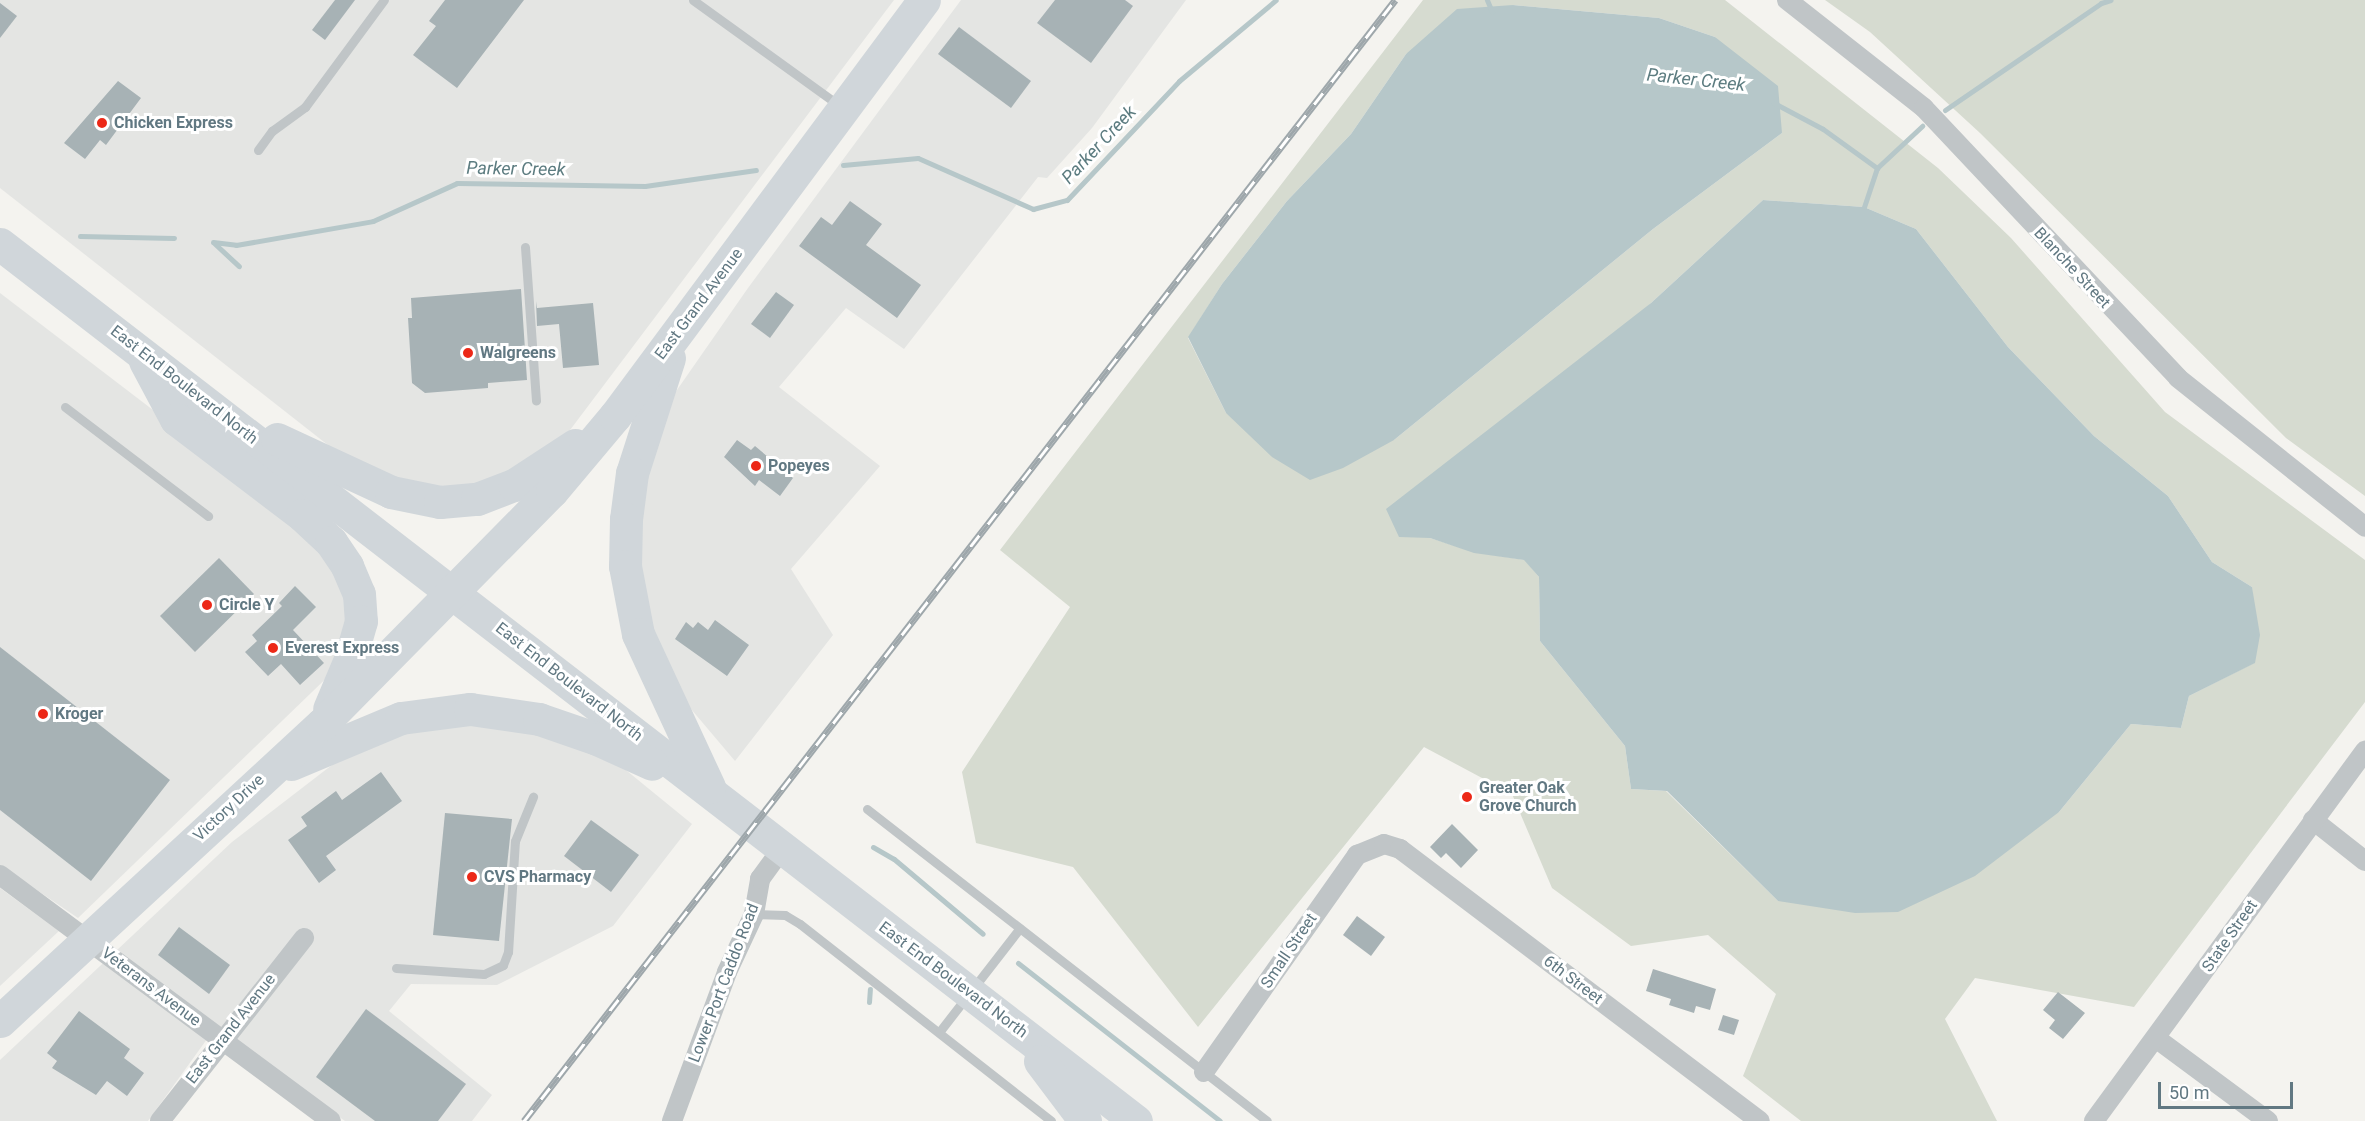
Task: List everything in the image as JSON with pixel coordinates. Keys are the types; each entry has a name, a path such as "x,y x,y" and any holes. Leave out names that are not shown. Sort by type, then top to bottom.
{"highway":[{"name":"East Grand Avenue","path":"454,593 552,492 615,416 924,0"},
{"name":"East End Boulevard North","path":"0,244 1137,1121"},
{"path":"676,334 632,473 626,519 625,566 638,634 712,794"},
{"path":"138,349 176,419 302,515 331,542 348,566 359,594 361,621 351,657 322,724"},
{"path":"222,414 391,492 422,501 440,502 477,499 514,485 615,416"},
{"name":"Victory Drive","path":"0,1021 86,939 322,724 454,593"},
{"path":"264,776 401,718 428,712 492,709 538,719 597,739 712,794"},
{"path":"1013,1026 1085,1121"}],"street":[{"name":"Blanche Street","path":"1787,0 1924,108 2186,386 2365,527"},
{"name":"State Street","path":"2094,1121 2157,1040 2313,820 2365,751"},
{"path":"2313,820 2365,861"},
{"name":"Small Street","path":"1204,1072 1357,855 1384,844"},
{"name":"6th Street","path":"1384,844 1400,849 1760,1121"},
{"name":"Lower Port Caddo Road","path":"672,1121 728,972 754,914 760,879 782,849"},
{"name":"Veterans Avenue","path":"0,875 331,1121"},
{"name":"East Grand Avenue","path":"160,1121 304,938"},
{"path":"2157,1040 2268,1121"}],"lane":[{"path":"258,150 272,131 305,107 384,0"},
{"path":"693,0 844,109"},
{"path":"525,247 536,401"},
{"path":"65,407 208,516"},
{"path":"396,968 484,974 503,965 508,952 515,841 533,797"},
{"path":"867,809 1267,1121"},
{"path":"754,914 785,915 800,924 940,1031 1051,1121"},
{"path":"940,1031 1020,928"}],"shaded area":[{"path":"0,0 894,0 561,442 517,475 459,493 404,488 347,460 0,188"},
{"path":"961,0 1186,0 1092,128 1047,178 1038,177 904,349 846,308 779,387 880,466 791,569 833,635 735,761 669,683 638,585 642,488 670,400 748,288"},
{"path":"1423,0 1725,0 1938,168 2011,238 2165,412 2365,560 2365,702 2134,1007 1975,978 1945,1019 1997,1121 1801,1121 1743,1076 1776,994 1708,935 1631,946 1552,888 1512,794 1424,747 1198,1027 1073,867 976,843 962,772 1070,607 1000,550","holes":["1513,5 1659,18 1715,37 1782,133 1653,229 1394,440 1226,413 1188,338 1222,284 1287,201 1351,134 1406,54","1763,200 1864,207 1916,229 2008,347 2094,436 2168,496 2212,562 2252,587 2254,663 2189,696 2181,728 2131,724 2059,812 1778,901 1666,791 1631,789 1625,746 1540,641 1539,577 1525,560 1474,552 1430,538 1651,303"]},
{"path":"1825,0 2365,0 2365,496 2286,438 1980,133 1870,32"},
{"path":"0,293 272,501 325,548 356,614 341,664 78,918 0,865"},
{"path":"426,720 507,721 594,744 692,824 613,926 497,985 411,984 389,1011 492,1095 472,1121 345,1121 215,1028 148,1121 0,1121 0,1060 232,842 354,748"},
{"path":"0,888 59,931 0,986"}],"water":[{"path":"1513,5 1659,18 1715,37 1778,86 1782,133 1653,229 1394,440 1343,468 1310,480 1272,457 1226,413 1188,337 1222,284 1287,201 1351,134 1406,54 1457,9"},
{"path":"1763,200 1864,207 1916,229 2008,347 2094,436 2168,496 2212,562 2252,587 2260,635 2255,663 2189,696 2181,728 2131,724 2059,812 1975,876 1898,912 1855,913 1778,901 1667,791 1631,789 1625,746 1540,641 1539,577 1524,560 1474,553 1430,538 1399,537 1386,509 1651,303"}],"building":[{"path":"335,0 355,0 325,40 312,30"},
{"path":"445,0 524,0 457,88 413,55 436,26 429,21"},
{"path":"1055,0 1125,0 1133,6 1091,63 1037,23"},
{"path":"0,3 17,16 0,38"},
{"path":"959,27 1031,81 1011,108 938,54"},
{"name":"Chicken Express","path":"118,81 141,98 106,145 100,140 85,159 64,143"},
{"path":"850,201 882,224 866,245 921,285 897,318 799,246 821,217 832,225"},
{"name":"Walgreens","path":"521,289 527,380 488,383 488,388 425,393 412,383 408,318 412,318 411,298"},
{"path":"776,292 794,305 770,338 751,324"},
{"path":"536,301 537,308 593,303 599,365 563,368 559,324 537,326"},
{"name":"Popeyes","path":"737,440 751,450 755,446 793,478 780,496 759,480 755,486 724,457"},
{"name":"Circle Y","path":"219,558 254,594 195,652 160,616"},
{"path":"295,586 316,607 293,630 324,663 300,685 281,664 268,676 245,652 257,641 252,635 282,606 279,603"},
{"path":"715,620 749,645 727,676 675,639 686,622 693,628 698,622 708,630"},
{"name":"Kroger","path":"0,647 170,780 91,881 0,810"},
{"path":"381,772 402,801 326,856 336,870 319,883 288,840 307,826 301,817 336,791 342,800"},
{"name":"CVS Pharmacy","path":"445,813 512,819 499,941 433,935"},
{"path":"591,820 639,855 611,892 564,856"},
{"path":"1452,824 1478,850 1461,868 1446,853 1441,858 1430,847"},
{"path":"1357,916 1385,937 1371,956 1343,935"},
{"path":"179,927 230,965 209,994 158,955"},
{"path":"1653,969 1716,989 1710,1010 1696,1006 1694,1013 1669,1005 1671,999 1646,991"},
{"path":"2058,992 2085,1013 2063,1039 2049,1028 2055,1020 2043,1010"},
{"path":"366,1009 466,1084 438,1121 375,1121 316,1077"},
{"path":"79,1011 130,1049 124,1058 144,1073 127,1096 107,1081 96,1095 52,1068 57,1061 47,1053"},
{"path":"1723,1015 1739,1020 1734,1035 1718,1030"}],"waterway":[{"name":"Parker Creek","path":"843,165 918,158 1033,209 1067,200 1179,81 1276,0"},
{"name":"Parker Creek","path":"1487,0 1492,12"},
{"name":"Parker Creek","path":"1945,110 2101,3 2111,0"},
{"name":"Parker Creek","path":"1774,103 1823,129 1877,168 1922,126"},
{"path":"1864,207 1877,168"},
{"name":"Parker Creek","path":"213,242 236,245 373,221 457,183 645,186 756,170"},
{"name":"Parker Creek","path":"80,236 174,238"},
{"path":"214,243 239,266"},
{"path":"873,847 894,859 983,934"},
{"path":"1018,963 1220,1121"},
{"path":"869,1002 870,989"}],"railway":[{"path":"524,1121 1395,0"}],"place":[{"name":"Chicken Express","path":"102,123"},
{"name":"Walgreens","path":"468,353"},
{"name":"Popeyes","path":"756,466"},
{"name":"Circle Y","path":"207,605"},
{"name":"Everest Express","path":"273,648"},
{"name":"Kroger","path":"43,714"},
{"name":"Greater Oak Grove Church","path":"1467,797"},
{"name":"CVS Pharmacy","path":"472,877"}]}
